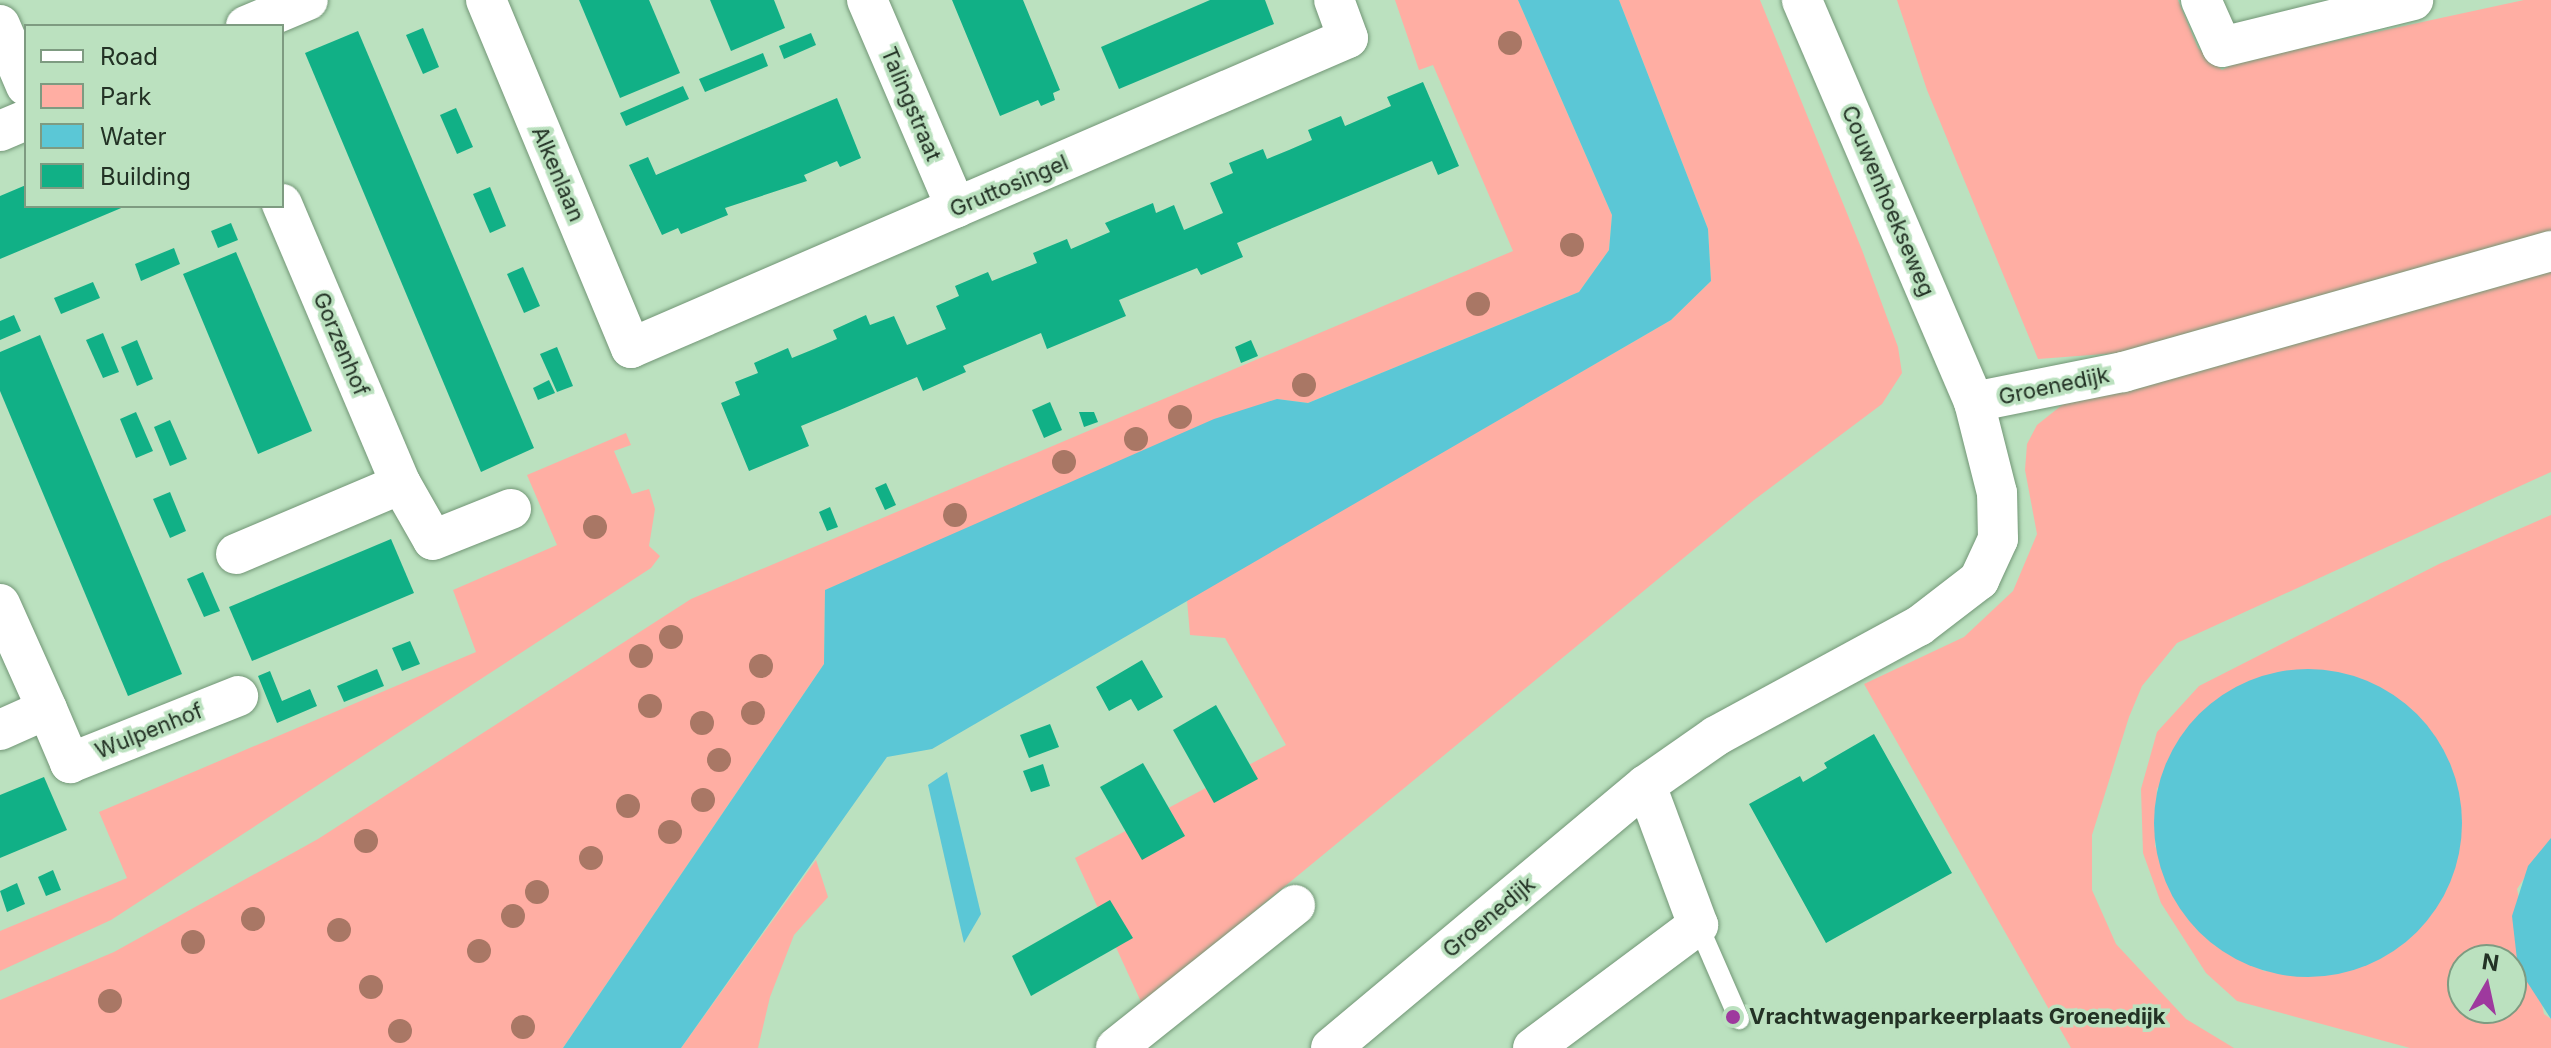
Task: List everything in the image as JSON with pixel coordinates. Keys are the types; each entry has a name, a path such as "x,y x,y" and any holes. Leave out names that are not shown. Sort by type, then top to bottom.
{"street":[{"path":"251,24 308,0"},
{"name":"Alkenlaan","path":"486,0 631,348"},
{"name":"Talingstraat","path":"867,0 956,208"},
{"name":"Gruttosingel","path":"631,348 1348,38 1334,0"},
{"name":"Couwenhoekseweg","path":"1802,0 1974,402"},
{"path":"2201,0 2222,47 2413,0"},
{"path":"0,25 24,81"},
{"path":"0,131 24,121"},
{"name":"Gorzenhof","path":"284,208 401,484 433,540 511,509"},
{"name":"Groenedijk","path":"1340,1045 1646,785 1716,736 1919,626 1979,580 1998,539 1997,493 1974,402 2123,372 2551,251"},
{"path":"236,554 401,484"},
{"name":"Wulpenhof","path":"0,604 70,763 238,696"},
{"path":"0,730 47,709"},
{"path":"1533,1048 1698,925 1646,785"},
{"path":"1116,1048 1295,905"}],"lane":[{"path":"1698,925 1739,1019"}],"green space":[{"path":"1395,0 1518,0 1612,215 1609,250 1579,292 1308,403 1277,399 825,590 824,664 563,1048 0,1048 0,1000 114,952 318,839 691,599 1513,251 1433,65 1419,70"},
{"path":"1619,0 1760,0 1862,250 1898,347 1902,373 1882,404 1754,500 1142,1004 1075,858 1286,745 1225,638 1190,635 1187,600 1671,320 1711,281 1708,229"},
{"path":"1897,0 2178,0 2198,48 2222,70 2237,62 2524,0 2551,0 2551,243 2118,353 2038,359 1927,90"},
{"path":"2551,268 2551,472 2177,643 2142,686 2129,717 2092,835 2092,890 2116,944 2186,1019 2234,1048 2071,1048 1864,684 1964,637 2013,591 2037,534 2025,470 2027,444 2037,425 2067,401"},
{"path":"626,433 631,445 614,451 632,494 649,489 655,509 649,546 660,556 651,568 111,920 0,971 0,931 127,878 99,812 476,652 453,590 557,545 527,475"},
{"path":"2551,515 2551,838 2517,889 2544,1014 2551,1019 2551,1048 2410,1048 2237,1001 2206,973 2161,903 2143,853 2141,789 2157,732 2199,686 2439,564","holes":["2157,787 2266,972 2214,945 2155,846"]},
{"path":"816,860 828,897 794,935 770,997 758,1048 681,1048"}],"water":[{"path":"1518,0 1619,0 1708,229 1711,281 1671,320 932,749 887,757 681,1048 563,1048 824,664 825,590 1214,419 1277,399 1308,403 1579,292 1609,250 1612,215"},
{"path":"2308,669 2353,675 2381,687 2417,714 2444,750 2456,778 2462,823 2456,868 2444,896 2417,932 2381,959 2353,971 2308,977 2263,971 2235,959 2199,932 2172,896 2160,868 2154,823 2160,778 2172,750 2199,714 2235,687 2263,675"},
{"path":"947,772 981,914 964,943 928,785"},
{"path":"2551,838 2551,1019 2527,982 2527,944 2515,944 2512,916 2528,866"}],"building":[{"path":"579,0 649,0 680,73 620,98"},
{"path":"710,0 774,0 785,28 731,51"},
{"path":"952,0 1023,0 1060,90 1053,93 1055,100 1041,106 1038,100 1000,116"},
{"path":"1210,0 1265,0 1274,24 1119,89 1101,47"},
{"path":"423,28 439,67 423,74 406,35"},
{"path":"358,31 534,448 481,472 305,53"},
{"path":"811,33 816,45 784,59 779,46"},
{"path":"763,53 768,66 705,92 699,79"},
{"path":"1423,82 1459,166 1438,175 1432,161 1237,243 1243,257 1201,275 1197,268 1119,300 1126,316 1047,349 1041,333 963,366 966,372 923,391 917,377 801,426 809,446 749,471 721,403 740,395 735,382 758,373 754,363 788,348 792,358 814,349 837,339 833,330 866,315 870,325 894,316 907,345 946,329 936,306 959,296 955,286 988,272 992,281 1037,263 1033,253 1067,239 1071,249 1110,232 1105,223 1153,203 1156,213 1174,205 1184,230 1223,213 1210,183 1233,173 1229,163 1263,149 1267,159 1289,150 1312,140 1308,130 1341,116 1345,126 1391,106 1387,97"},
{"path":"683,86 689,99 626,126 620,113"},
{"path":"837,98 861,158 840,167 837,161 804,175 807,181 725,208 728,215 681,234 678,228 662,235 629,165 648,157 656,175"},
{"path":"456,108 473,147 457,154 440,115"},
{"path":"24,186 24,208 121,208 0,259 0,196"},
{"path":"490,187 506,226 490,233 473,194"},
{"path":"231,223 238,240 218,248 211,231"},
{"path":"174,248 180,264 141,281 135,264"},
{"path":"236,252 312,431 258,454 183,274"},
{"path":"523,267 540,306 524,313 507,274"},
{"path":"93,282 100,298 61,314 54,298"},
{"path":"14,315 21,331 0,340 0,321"},
{"path":"103,333 119,372 103,378 86,340"},
{"path":"40,335 182,674 128,696 0,391 0,352"},
{"path":"137,340 153,379 137,386 121,347"},
{"path":"1251,340 1258,356 1241,363 1235,347"},
{"path":"557,347 573,386 557,392 540,354"},
{"path":"549,380 555,393 538,400 533,388"},
{"path":"1050,402 1062,430 1044,438 1032,410"},
{"path":"136,412 153,451 136,458 120,419"},
{"path":"1079,412 1094,412 1098,422 1084,427"},
{"path":"170,420 187,459 170,466 154,427"},
{"path":"886,483 896,505 885,510 875,488"},
{"path":"170,492 186,531 170,538 153,499"},
{"path":"830,507 838,527 827,531 819,512"},
{"path":"391,539 414,593 252,661 229,607"},
{"path":"203,572 220,611 204,617 187,579"},
{"path":"410,641 420,664 402,671 392,648"},
{"path":"1142,660 1163,697 1138,711 1131,699 1109,711 1096,687"},
{"path":"377,669 384,686 344,702 337,686"},
{"path":"270,671 282,701 310,689 317,706 277,723 258,676"},
{"path":"1216,705 1258,779 1214,803 1173,730"},
{"path":"1050,724 1059,747 1029,758 1020,735"},
{"path":"1874,734 1952,873 1826,943 1749,804 1800,776 1803,782 1827,768 1824,763"},
{"path":"1143,763 1185,836 1142,860 1100,787"},
{"path":"1043,764 1050,786 1031,792 1023,771"},
{"path":"44,777 67,830 0,858 0,795"},
{"path":"53,870 61,890 46,896 38,877"},
{"path":"17,883 25,904 7,912 0,891"},
{"path":"1110,900 1133,938 1031,996 1012,956"}],"place":[{"name":"Vrachtwagenparkeerplaats Groenedijk","path":"1733,1017"}]}
